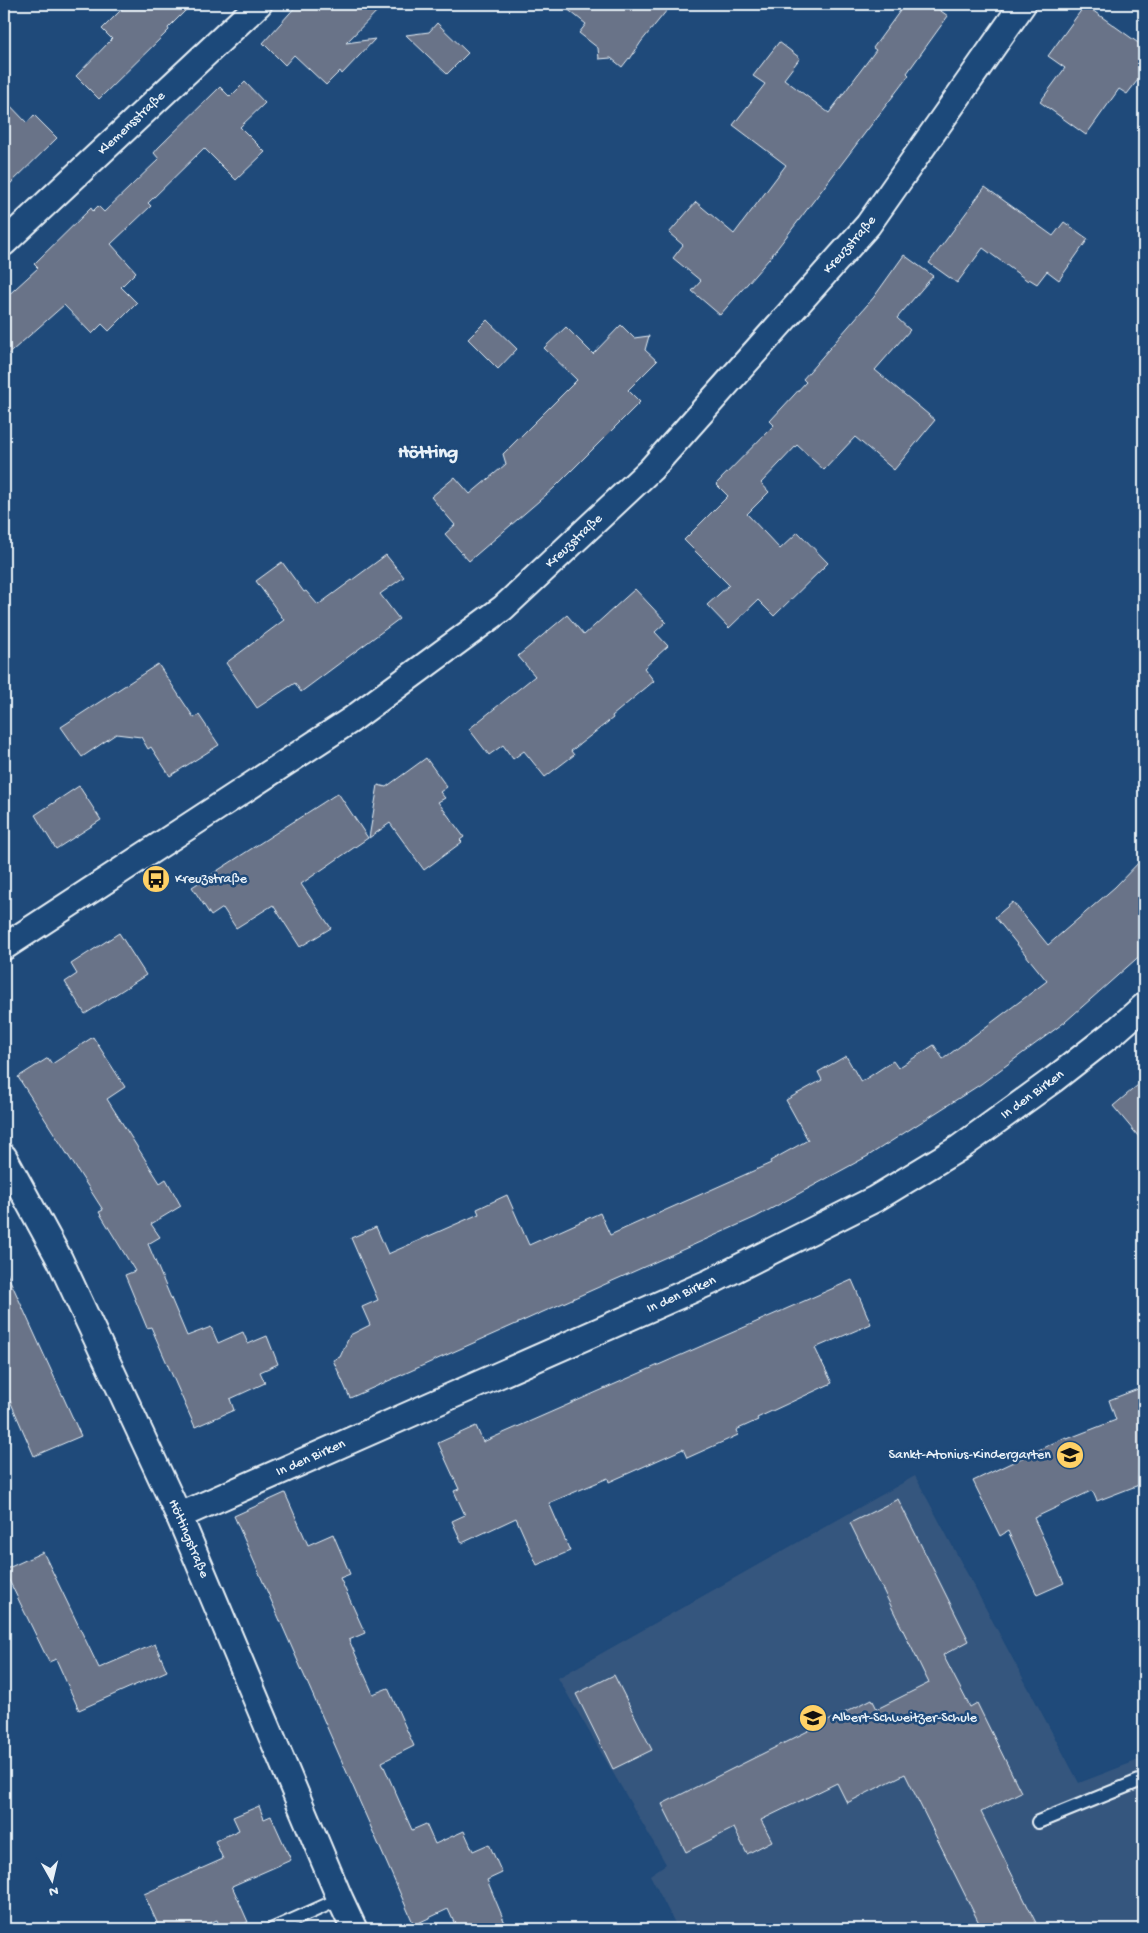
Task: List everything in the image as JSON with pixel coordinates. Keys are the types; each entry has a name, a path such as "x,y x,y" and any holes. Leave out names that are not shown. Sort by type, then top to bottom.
{"street":[{"name":"Klemensstraße","path":"4,244 259,4"},
{"name":"Kreuzstraße","path":"4,947 350,720 503,608 652,469 868,225 1023,4"},
{"name":"In den Birken","path":"179,1516 710,1282 875,1199 967,1142 1053,1080 1118,1030 1144,1006"},
{"name":"Höttingstraße","path":"4,1157 60,1260 179,1516 354,1929"}],"lane":[{"path":"1038,1822 1144,1779"},
{"path":"272,1929 340,1899"}],"shaded area":[{"name":"Albert-Schweitzer-Schule","path":"915,1476 1079,1783 1144,1758 1144,1929 678,1929 650,1875 666,1864 558,1678"}],"building":[{"path":"127,4 192,4 168,28 169,30 99,99 76,76 112,39 102,29"},
{"path":"298,4 384,4 346,43 375,39 342,74 340,71 326,85 294,55 285,65 263,43"},
{"path":"561,4 672,4 622,67 611,58 599,59 598,48 579,33 586,24"},
{"path":"905,4 931,4 948,16 907,73 909,75 796,224 769,259 720,315 692,291 701,281 673,258 683,245 669,233 696,202 734,234 786,165 733,125 765,84 753,76 779,42 800,58 784,79 829,113 876,50 873,48"},
{"path":"1085,5 1144,47 1144,72 1127,94 1119,89 1086,135 1040,102 1065,68 1048,56"},
{"path":"437,23 468,53 447,74 406,35 429,32"},
{"path":"245,82 265,103 240,127 265,152 236,180 204,148 148,203 151,206 111,244 136,272 121,287 137,303 109,331 102,324 92,334 64,305 4,358 4,299 38,268 34,264 91,208 93,211 98,206 104,212 159,159 154,153 158,148 220,87 230,97"},
{"path":"4,99 27,123 34,115 57,138 4,190"},
{"path":"985,187 1053,236 1064,222 1088,239 1059,280 1047,271 1037,284 1029,279 1028,281 983,248 957,283 929,263"},
{"path":"904,255 933,276 897,318 910,330 875,370 935,420 894,470 855,437 824,470 797,445 761,483 769,492 747,514 780,549 798,532 828,563 774,616 758,600 729,628 707,605 729,585 684,540 728,496 716,484 774,425 770,421 806,382 803,379 874,297"},
{"path":"487,320 517,349 498,369 468,339"},
{"path":"621,325 634,338 649,336 645,350 657,361 628,390 640,402 553,489 469,561 445,534 455,525 431,497 455,477 470,494 506,464 503,454 577,380 544,348 566,327 593,354"},
{"path":"386,555 404,577 380,594 399,619 301,692 295,683 257,708 226,663 284,620 256,581 282,562 304,592 306,591 318,605"},
{"path":"635,589 666,622 655,632 668,646 644,668 654,681 612,716 613,718 571,751 574,755 545,777 524,751 513,759 503,745 489,755 469,729 535,676 518,656 567,615 584,635"},
{"path":"158,664 194,718 199,715 219,745 170,776 151,747 148,749 141,737 116,734 82,757 61,727"},
{"path":"426,758 447,787 440,792 445,798 438,802 464,837 460,840 462,842 424,870 390,823 369,838 378,785 386,787"},
{"path":"79,786 101,820 56,849 35,815"},
{"path":"338,793 368,838 301,884 331,928 300,947 273,905 236,928 223,908 211,916 192,887"},
{"path":"1144,857 1144,952 1065,1022 981,1084 868,1156 756,1217 350,1398 333,1360 340,1357 350,1335 370,1325 362,1307 378,1300 351,1238 376,1227 388,1254 479,1214 477,1209 507,1195 529,1245 600,1213 610,1235 771,1163 770,1161 808,1140 786,1100 822,1080 818,1072 846,1056 861,1082 893,1061 898,1068 934,1045 943,1059 1047,981 995,917 1013,902 1048,945 1115,887"},
{"path":"119,933 146,975 85,1014 65,982 77,974 71,964"},
{"path":"93,1037 125,1087 107,1099 160,1183 166,1179 181,1206 151,1224 160,1237 148,1244 187,1336 211,1327 218,1343 243,1332 248,1344 267,1336 278,1364 260,1372 265,1383 230,1399 234,1410 195,1427 151,1327 147,1328 125,1275 135,1271 99,1212 103,1210 18,1077 48,1058 52,1064"},
{"path":"1144,1080 1144,1143 1113,1106"},
{"path":"4,1267 81,1436 34,1456 4,1387"},
{"path":"852,1280 871,1324 815,1348 832,1383 757,1418 758,1420 736,1430 738,1435 687,1458 683,1449 609,1482 608,1478 549,1503 570,1551 537,1565 516,1518 462,1543 452,1521 465,1515 454,1491 459,1489 438,1443 476,1426 483,1442"},
{"path":"1138,1389 1144,1404 1144,1483 1097,1501 1091,1491 1034,1518 1064,1583 1037,1595 1008,1531 1000,1536 973,1481 1066,1437 1067,1439 1116,1420 1109,1400"},
{"path":"285,1493 308,1545 333,1534 350,1574 340,1578 365,1633 349,1640 373,1694 388,1688 414,1746 382,1762 412,1830 426,1824 435,1844 464,1831 473,1851 489,1844 502,1873 487,1880 505,1923 490,1929 457,1929 448,1909 414,1925 234,1516"},
{"path":"898,1499 969,1641 943,1655 970,1707 977,1703 1021,1792 981,1812 1039,1929 982,1929 905,1774 847,1803 837,1783 761,1820 772,1841 747,1854 734,1828 686,1852 662,1804 872,1699 877,1709 929,1683 850,1523"},
{"path":"43,1552 99,1668 155,1644 167,1671 79,1710 56,1659 49,1662 4,1570"},
{"path":"614,1675 652,1750 613,1769 576,1694"},
{"path":"259,1806 264,1819 271,1816 291,1860 232,1886 248,1922 232,1929 221,1929 217,1920 195,1929 160,1929 144,1894 223,1859 215,1841 239,1830 233,1817"}],"place":[{"name":"Kreuzstraße","path":"156,879"},
{"name":"Sankt-Atonius-Kindergarten","path":"1070,1455"},
{"name":"Albert-Schweitzer-Schule","path":"813,1718"}],"district":[{"name":"Hötting","path":"428,453"}]}
